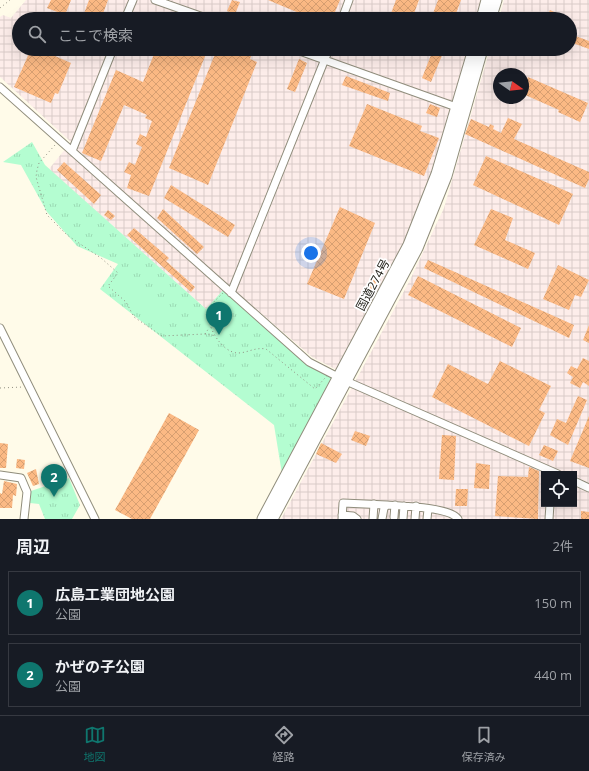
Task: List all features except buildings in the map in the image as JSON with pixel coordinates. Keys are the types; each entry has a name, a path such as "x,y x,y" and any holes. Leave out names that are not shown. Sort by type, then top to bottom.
{"highway":[{"path":"484,12 488,0"},
{"path":"492,12 496,0"},
{"name":"国道274号","path":"263,519 420,240 446,176 472,56"},
{"name":"国道274号","path":"461,108 480,56"},
{"name":"国道274号","path":"272,519 342,379"}],"street":[{"path":"128,12 133,0"},
{"path":"156,0 189,12"},
{"path":"345,12 349,0"},
{"path":"72,151 110,56"},
{"path":"314,56 461,108"},
{"path":"229,291 327,56"},
{"path":"0,87 309,362 342,379 549,471"},
{"path":"0,328 95,519"},
{"path":"0,475 20,478 27,492 24,519"},
{"path":"577,482 589,488"},
{"path":"357,519 353,516 342,517 343,503 416,506 453,514 458,519"},
{"path":"373,519 374,504"},
{"path":"382,519 384,508 387,505"},
{"path":"394,518 395,505"},
{"path":"403,519 404,506"},
{"path":"415,519 416,506"},
{"path":"549,519 550,507"},
{"path":"427,519 428,509"}],"path":[{"path":"0,8 10,0"},
{"path":"60,140 39,163 36,177 49,218 67,235 101,258 118,273 108,286 126,302 134,317 162,336 205,334 216,336"},
{"path":"229,291 210,307 208,315 210,328 225,348 238,353 259,348 271,352 317,392"},
{"path":"205,334 210,328"},
{"path":"315,389 325,378"},
{"path":"0,388 30,387"}],"shaded area":[{"path":"26,0 482,0 479,12 16,12"},
{"path":"504,0 589,0 589,519 281,519 410,280 444,208 488,56 577,56 577,12 501,12"},
{"path":"3,15 11,18 12,17 12,56 466,56 432,176 404,244 337,370 312,357 228,285 206,309 49,169 71,142 0,77 0,17"}],"green space":[{"path":"32,142 45,165 206,309 225,288 309,362 338,378 283,480 274,425 100,289 118,264 77,246 47,212 21,165 3,162"},
{"path":"128,274 174,314 163,328 116,290"},
{"path":"69,478 80,505 72,519 45,519 39,504 30,503 31,491"}],"place":[{"name":"広島工業団地公園","path":"219,335"},
{"name":"かぜの子公園","path":"54,497"}]}
